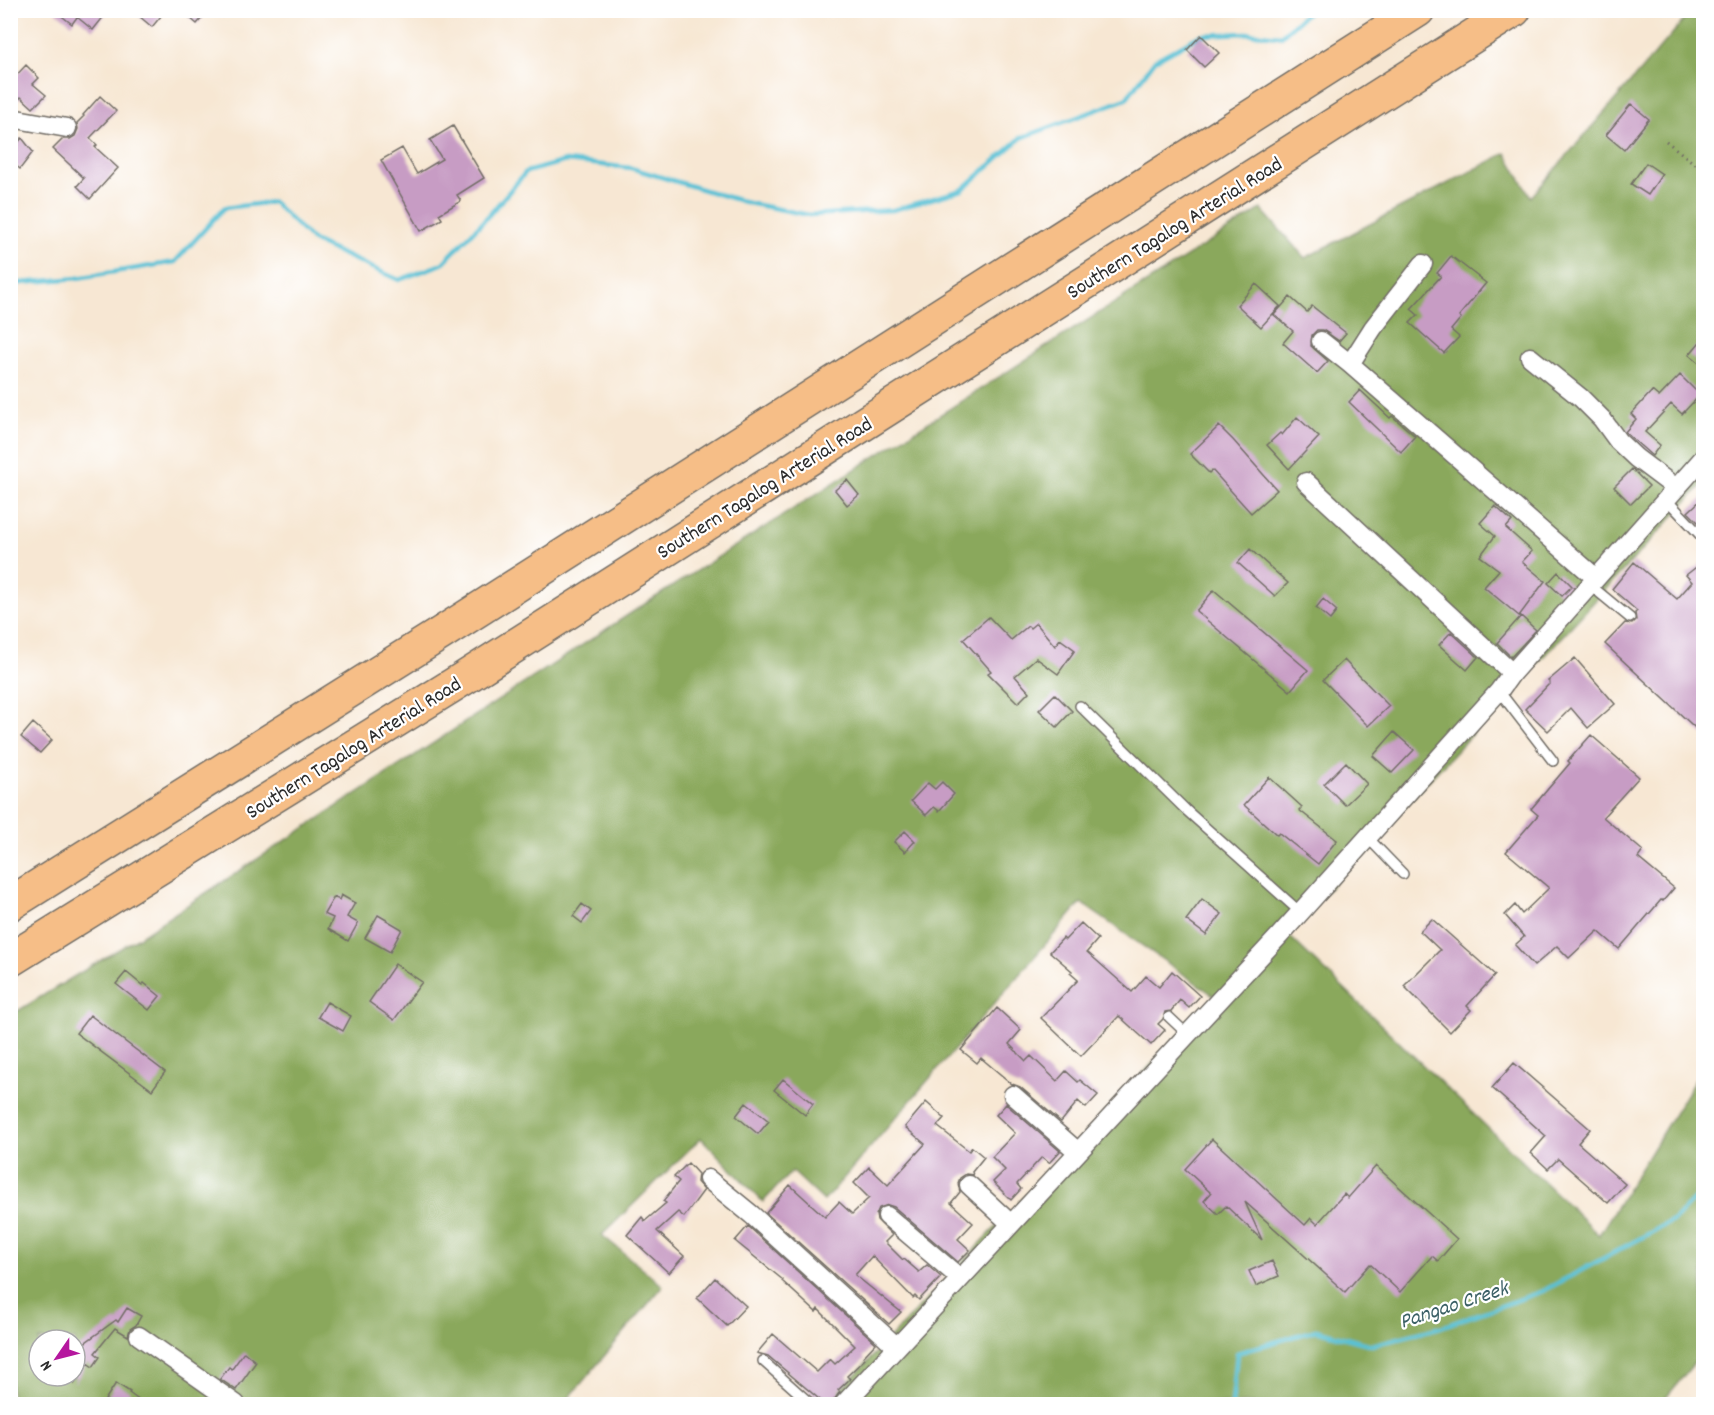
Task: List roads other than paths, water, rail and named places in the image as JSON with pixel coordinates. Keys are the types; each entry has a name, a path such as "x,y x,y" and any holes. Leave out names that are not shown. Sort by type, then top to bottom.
{"highway":[{"path":"10,904 440,634 1418,10"},
{"name":"Southern Tagalog Arterial Road","path":"10,960 466,677 1514,10"}],"street":[{"path":"10,116 67,128"},
{"path":"1350,364 1373,328 1423,264"},
{"path":"1321,342 1350,364 1593,581"},
{"path":"1530,357 1581,398 1602,419 1618,441 1671,494"},
{"path":"844,1404 1300,912 1499,691 1512,673 1704,457"},
{"path":"1306,482 1512,673"},
{"path":"1013,1095 1078,1152"},
{"path":"708,1179 752,1215 897,1347"},
{"path":"969,1185 1011,1224"},
{"path":"886,1216 960,1278"},
{"path":"139,1336 236,1404"}],"lane":[{"path":"1671,494 1704,539"},
{"path":"1593,581 1630,618"},
{"path":"1499,691 1553,761"},
{"path":"1080,706 1186,810 1300,912"},
{"path":"1367,837 1403,874"},
{"path":"1169,1017 1187,1034"},
{"path":"763,1360 811,1404"}],"waterway":[{"path":"10,284 77,278 175,262 224,208 273,202 313,241 399,280 442,264 526,172 566,161 631,168 748,203 809,215 893,210 962,190 1021,138 1126,99 1155,60 1201,35 1246,33 1281,36 1310,10"},
{"name":"Pangao Creek","path":"1232,1404 1237,1353 1316,1330 1372,1345 1441,1327 1543,1291 1674,1220 1704,1189"}]}
